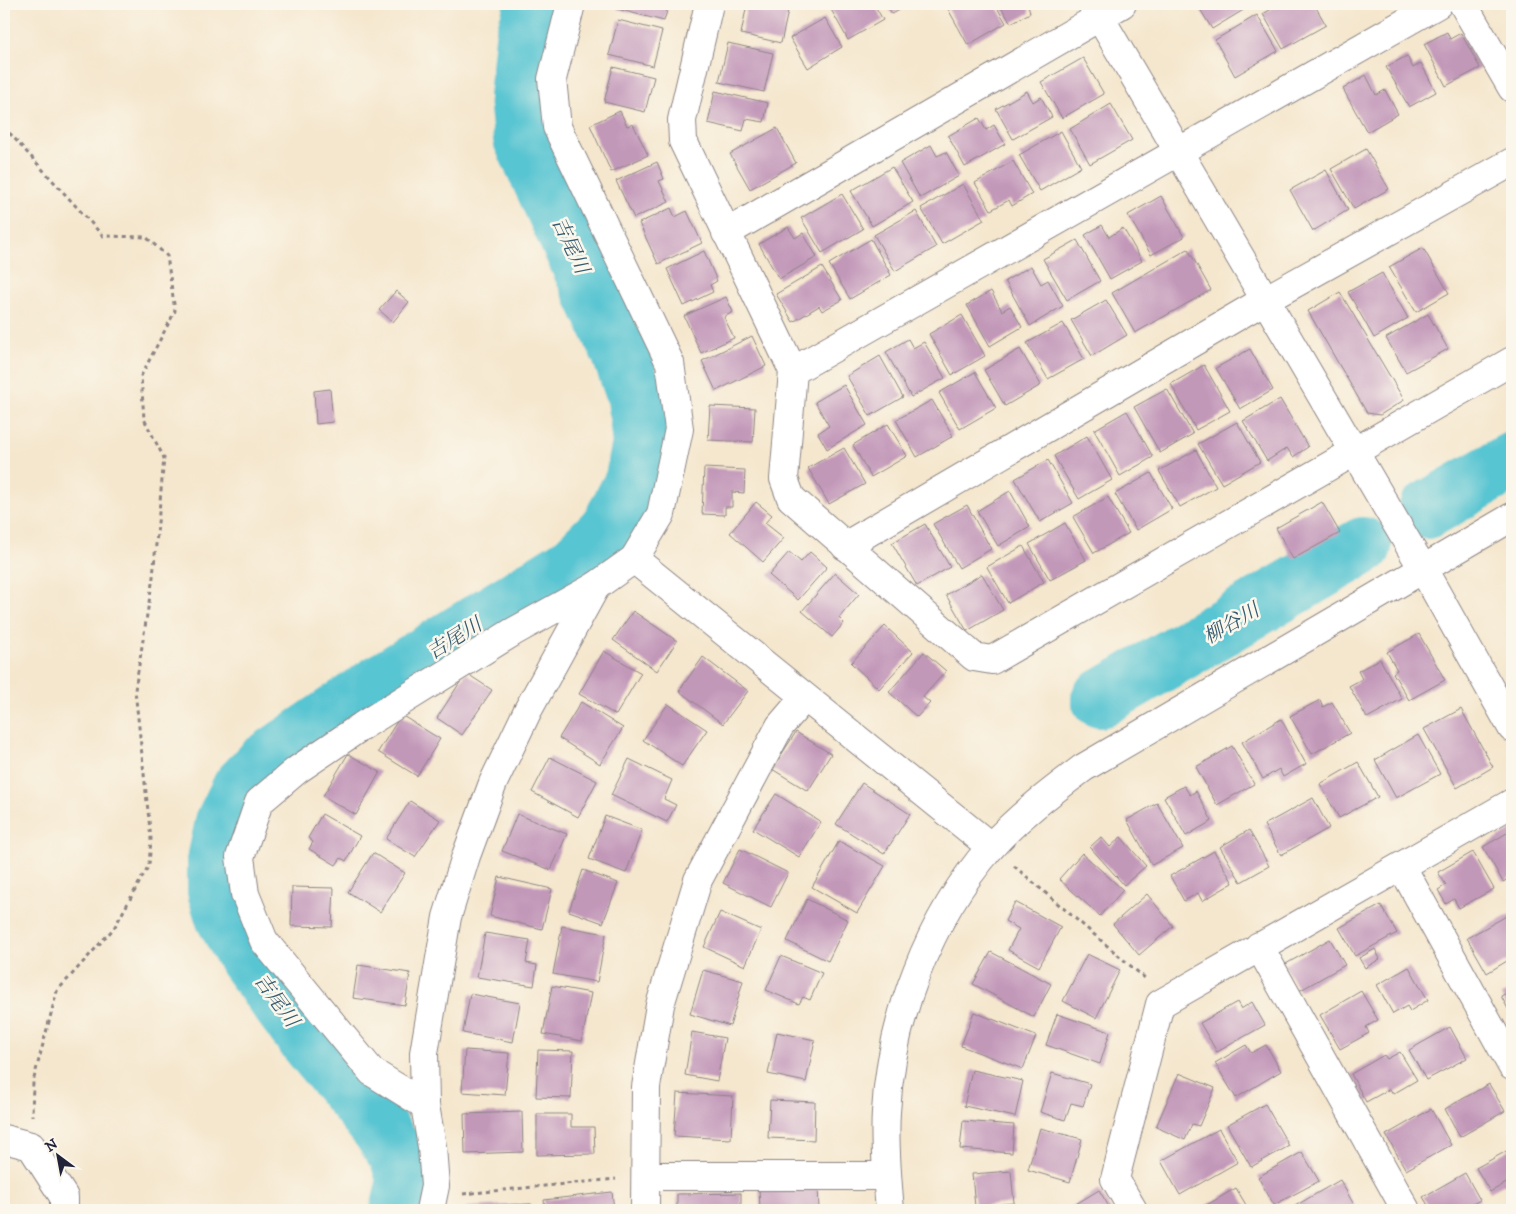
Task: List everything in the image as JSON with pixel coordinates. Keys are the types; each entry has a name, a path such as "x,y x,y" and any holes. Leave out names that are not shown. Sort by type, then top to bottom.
{"street":[{"path":"425,1105 372,1072 264,940 245,894 240,857 259,802 297,770 362,726 513,632 596,586 634,559 661,514 680,429 670,363 557,127 552,79 571,4"},
{"path":"709,4 682,120 683,141 793,371 784,478 791,498 974,657 992,660 1353,450 1512,361"},
{"path":"793,371 1438,4"},
{"path":"1463,4 1512,88"},
{"path":"726,233 1104,8 1179,151 1512,728"},
{"path":"845,546 1266,300 1512,162"},
{"path":"890,1210 886,1176 886,1112 893,1054 907,999 928,948 954,897 991,847 1037,803 1083,768 1512,517"},
{"path":"634,559 991,847"},
{"path":"432,1204 435,1186 432,1147 425,1105 424,1053 447,917 466,856 493,783 528,710 596,586"},
{"path":"645,1210 646,1087 660,1005 698,880 780,726 804,698"},
{"path":"1133,1210 1115,1179 1160,1004 1512,803"},
{"path":"1402,867 1512,1066"},
{"path":"1259,946 1406,1210"},
{"path":"4,1139 31,1146 64,1197 64,1210"},
{"path":"646,1176 886,1176"}],"path":[{"path":"4,127 103,236 146,237 167,256 175,311 142,376 144,419 164,458 153,577 135,690 151,839 149,865 114,928 57,991 33,1082 31,1146"},
{"path":"991,847 1169,999"},
{"path":"432,1204 646,1176"}],"building":[{"path":"618,4 669,4 664,21 617,9"},
{"path":"747,4 788,11 781,43 741,34"},
{"path":"828,4 874,4 883,20 848,40"},
{"path":"886,4 911,4 892,14"},
{"path":"956,4 995,4 1006,23 968,45 948,9"},
{"path":"999,4 1028,4 1030,13 1011,23"},
{"path":"1197,4 1249,4 1250,6 1212,29"},
{"path":"1280,4 1314,4 1326,25 1283,49 1263,14"},
{"path":"1257,15 1278,51 1235,76 1215,40"},
{"path":"825,18 842,47 808,68 790,38"},
{"path":"618,20 662,31 653,66 609,55"},
{"path":"1447,32 1450,39 1461,33 1480,68 1446,86 1424,44"},
{"path":"728,43 773,53 764,92 719,82"},
{"path":"1407,56 1413,68 1421,63 1436,92 1409,107 1386,67"},
{"path":"1083,58 1104,94 1062,118 1041,82"},
{"path":"613,67 654,77 645,112 604,102"},
{"path":"1366,75 1376,95 1385,90 1398,114 1367,132 1343,89"},
{"path":"715,91 768,103 764,122 746,119 743,131 708,123"},
{"path":"1027,91 1033,102 1041,97 1052,117 1013,139 996,109"},
{"path":"1111,104 1132,140 1090,164 1070,129"},
{"path":"620,111 627,126 633,124 648,155 611,172 590,125"},
{"path":"979,118 986,130 994,125 1005,144 965,167 948,136"},
{"path":"777,128 796,163 750,189 730,154"},
{"path":"1061,131 1081,167 1040,191 1019,155"},
{"path":"931,145 937,156 946,152 959,176 920,198 900,163"},
{"path":"1366,149 1389,189 1354,209 1331,169"},
{"path":"1013,161 1032,194 1012,206 1009,200 991,210 975,183"},
{"path":"657,162 664,179 659,181 669,202 634,218 616,181"},
{"path":"892,167 913,202 872,226 851,191"},
{"path":"1326,170 1348,210 1313,231 1290,190"},
{"path":"963,184 984,220 942,244 921,208"},
{"path":"842,194 863,229 822,253 801,218"},
{"path":"1161,196 1184,237 1151,255 1128,215"},
{"path":"671,208 675,217 687,211 702,243 658,264 639,223"},
{"path":"916,211 936,247 895,271 874,235"},
{"path":"1102,225 1109,237 1123,228 1142,261 1110,279 1085,235"},
{"path":"788,227 795,238 803,233 817,257 779,279 759,244"},
{"path":"871,239 891,275 850,299 829,264"},
{"path":"1077,240 1100,281 1067,300 1043,259"},
{"path":"1423,248 1449,293 1416,312 1389,267"},
{"path":"1188,249 1211,290 1135,333 1112,293"},
{"path":"704,251 717,281 710,285 713,292 684,306 667,269"},
{"path":"1031,266 1041,284 1048,280 1063,306 1030,326 1005,281"},
{"path":"822,267 842,300 822,311 819,306 793,322 776,294"},
{"path":"1382,273 1408,318 1374,338 1348,292"},
{"path":"396,291 409,302 393,322 379,310"},
{"path":"991,291 1002,311 1010,306 1022,327 990,346 967,305"},
{"path":"1340,292 1404,400 1380,415 1367,413 1308,311"},
{"path":"726,297 733,312 724,317 734,338 701,353 684,316"},
{"path":"1106,300 1127,335 1092,356 1071,320"},
{"path":"1428,314 1448,349 1406,372 1386,338"},
{"path":"962,315 985,356 952,375 929,334"},
{"path":"1063,323 1084,359 1048,379 1027,343"},
{"path":"752,336 766,366 716,391 702,361"},
{"path":"908,339 913,348 924,342 945,378 911,397 886,352"},
{"path":"1020,349 1041,385 1005,406 984,370"},
{"path":"1250,349 1273,390 1240,409 1216,368"},
{"path":"880,356 903,397 870,416 847,376"},
{"path":"1204,365 1230,411 1196,430 1171,384"},
{"path":"975,372 996,408 960,429 939,393"},
{"path":"844,385 867,425 827,449 818,433 829,426 815,402"},
{"path":"330,389 333,422 316,424 314,391"},
{"path":"1167,389 1193,434 1160,453 1134,407"},
{"path":"1280,399 1308,447 1293,457 1287,448 1267,461 1243,421"},
{"path":"932,400 953,436 917,457 896,420"},
{"path":"710,406 755,408 753,442 708,440"},
{"path":"1127,411 1153,457 1120,476 1094,430"},
{"path":"1237,422 1260,462 1222,484 1198,444"},
{"path":"888,424 907,456 871,477 853,445"},
{"path":"1087,436 1112,480 1079,499 1054,456"},
{"path":"844,448 865,484 829,504 808,468"},
{"path":"1196,450 1216,487 1180,507 1159,471"},
{"path":"1048,460 1073,503 1040,522 1015,479"},
{"path":"704,468 745,470 744,493 732,492 732,507 725,507 725,515 702,514"},
{"path":"1151,473 1172,509 1136,530 1115,494"},
{"path":"1010,491 1030,527 998,546 977,511"},
{"path":"1108,497 1129,533 1094,553 1073,517"},
{"path":"756,502 772,515 765,523 784,538 763,562 730,533"},
{"path":"1322,502 1340,533 1293,559 1276,528"},
{"path":"967,505 991,549 959,568 933,524"},
{"path":"1065,523 1086,560 1050,580 1029,544"},
{"path":"925,524 950,567 917,586 892,543"},
{"path":"1023,546 1044,582 1008,603 987,567"},
{"path":"789,552 801,562 810,552 827,567 798,600 769,575"},
{"path":"835,573 859,594 839,618 844,623 832,637 802,611"},
{"path":"982,574 1003,610 967,631 946,595"},
{"path":"633,611 677,641 657,671 613,640"},
{"path":"885,626 913,652 879,689 851,663"},
{"path":"1419,634 1445,680 1409,700 1393,673 1397,670 1387,652"},
{"path":"604,651 641,673 616,715 579,694"},
{"path":"924,652 946,671 923,697 930,703 917,717 889,692"},
{"path":"703,657 748,691 723,724 679,691"},
{"path":"1380,659 1402,699 1367,718 1349,686 1362,679 1358,671"},
{"path":"466,673 492,690 462,735 437,718"},
{"path":"1320,700 1323,707 1332,702 1350,733 1312,754 1290,716"},
{"path":"581,702 623,728 600,764 559,738"},
{"path":"668,704 707,730 682,766 643,740"},
{"path":"1461,709 1493,767 1457,788 1424,729"},
{"path":"401,715 440,739 417,776 378,752"},
{"path":"1281,719 1306,764 1283,777 1279,769 1263,779 1242,742"},
{"path":"796,732 831,754 808,791 772,769"},
{"path":"1418,735 1440,774 1396,798 1375,760"},
{"path":"1232,746 1254,784 1217,805 1196,767"},
{"path":"348,754 380,772 356,815 323,796"},
{"path":"550,757 597,781 578,817 532,792"},
{"path":"629,759 672,780 664,799 676,805 667,822 611,795"},
{"path":"1358,762 1378,797 1339,818 1320,784"},
{"path":"862,783 910,814 884,854 836,824"},
{"path":"1184,786 1190,795 1196,791 1212,821 1186,836 1164,797"},
{"path":"776,794 821,822 799,857 753,829"},
{"path":"1313,798 1329,828 1281,855 1264,825"},
{"path":"410,801 440,820 415,857 386,839"},
{"path":"1157,803 1183,848 1152,865 1127,820"},
{"path":"322,814 360,836 346,861 341,858 336,865 309,849 313,842 308,838"},
{"path":"517,814 567,834 551,870 502,851"},
{"path":"605,816 642,830 626,873 589,859"},
{"path":"1249,830 1269,866 1241,882 1220,847"},
{"path":"1512,830 1512,877 1503,882 1483,847"},
{"path":"1101,837 1110,847 1121,837 1146,866 1124,885 1090,847"},
{"path":"839,841 885,866 857,913 812,887"},
{"path":"740,849 788,873 771,907 723,883"},
{"path":"1214,851 1233,883 1202,901 1198,893 1184,901 1170,876"},
{"path":"1473,852 1494,889 1459,908 1454,899 1446,904 1438,890 1446,885 1438,872"},
{"path":"373,853 405,873 380,912 348,892"},
{"path":"1082,853 1123,890 1100,916 1059,879"},
{"path":"583,870 618,883 603,923 569,911"},
{"path":"499,877 552,889 542,929 490,916"},
{"path":"292,887 334,888 332,927 291,926"},
{"path":"1147,894 1173,926 1139,955 1113,924"},
{"path":"807,899 848,920 828,961 787,941"},
{"path":"1015,902 1061,927 1039,967 1008,950 1019,929 1005,921"},
{"path":"1381,905 1397,933 1355,956 1339,928"},
{"path":"720,912 761,930 745,966 704,947"},
{"path":"1510,914 1512,918 1512,958 1487,973 1467,938"},
{"path":"562,926 606,934 597,982 553,974"},
{"path":"485,933 530,940 526,963 537,965 534,986 477,977"},
{"path":"1330,939 1345,965 1299,991 1284,965"},
{"path":"1375,949 1380,959 1365,968 1359,958"},
{"path":"991,952 1051,984 1034,1017 973,984"},
{"path":"1087,954 1120,970 1096,1018 1063,1001"},
{"path":"781,956 822,973 810,1000 803,997 799,1004 766,990"},
{"path":"358,965 410,973 405,1005 353,998"},
{"path":"1409,967 1428,1000 1410,1011 1407,1006 1393,1014 1377,985"},
{"path":"703,970 743,981 730,1026 690,1014"},
{"path":"552,986 591,993 582,1041 543,1034"},
{"path":"1512,990 1512,1016 1501,996"},
{"path":"1361,991 1378,1020 1366,1027 1369,1033 1340,1049 1320,1015"},
{"path":"470,994 520,1003 513,1042 463,1033"},
{"path":"1237,1002 1241,1009 1252,1002 1265,1025 1217,1052 1200,1023"},
{"path":"974,1012 1036,1036 1023,1069 961,1046"},
{"path":"1057,1014 1110,1032 1100,1064 1046,1045"},
{"path":"1450,1027 1467,1058 1426,1080 1409,1050"},
{"path":"692,1032 725,1038 717,1081 685,1075"},
{"path":"777,1032 815,1040 806,1082 768,1074"},
{"path":"1246,1045 1251,1053 1266,1045 1281,1071 1236,1098 1215,1063"},
{"path":"465,1050 509,1053 505,1095 462,1092"},
{"path":"538,1050 573,1051 571,1098 536,1097"},
{"path":"1400,1052 1417,1080 1393,1094 1390,1089 1366,1102 1351,1074 1384,1055 1387,1059"},
{"path":"972,1070 1023,1081 1015,1117 964,1106"},
{"path":"1052,1073 1090,1084 1083,1106 1071,1103 1065,1120 1040,1112"},
{"path":"1179,1073 1215,1088 1199,1126 1192,1124 1185,1140 1156,1127"},
{"path":"1489,1084 1505,1111 1460,1137 1445,1109"},
{"path":"677,1093 733,1096 731,1139 674,1136"},
{"path":"770,1100 815,1102 814,1140 768,1138"},
{"path":"1265,1104 1289,1146 1251,1167 1227,1125"},
{"path":"1431,1109 1451,1145 1406,1170 1386,1135"},
{"path":"522,1112 523,1152 465,1154 464,1114"},
{"path":"537,1114 571,1114 571,1127 594,1127 595,1154 537,1155"},
{"path":"963,1121 1014,1125 1012,1153 960,1149"},
{"path":"1040,1128 1082,1139 1070,1182 1028,1170"},
{"path":"1219,1129 1238,1162 1180,1195 1161,1161"},
{"path":"1512,1148 1512,1180 1490,1192 1476,1168"},
{"path":"1302,1152 1319,1181 1274,1205 1258,1177"},
{"path":"1011,1171 1014,1203 975,1207 972,1174"},
{"path":"1465,1173 1480,1200 1462,1210 1431,1210 1423,1197"},
{"path":"1340,1180 1357,1210 1288,1210"},
{"path":"818,1185 819,1210 760,1210 759,1188"},
{"path":"1236,1188 1249,1210 1198,1210"},
{"path":"1099,1190 1111,1210 1066,1210"},
{"path":"612,1192 614,1210 545,1210 544,1200"},
{"path":"741,1193 741,1210 677,1210 677,1194"},
{"path":"531,1204 531,1210 467,1210 466,1207"}],"waterway":[{"name":"吉尾川","path":"399,1210 406,1181 398,1156 380,1129 302,1034 246,957 224,917 216,891 216,860 224,822 241,787 264,763 379,684 574,563 609,528 633,482 641,444 636,398 620,352 522,139 518,97 524,38 534,4"},
{"name":"柳谷川","path":"1427,510 1512,461"},
{"name":"柳谷川","path":"1100,699 1363,546"}]}
